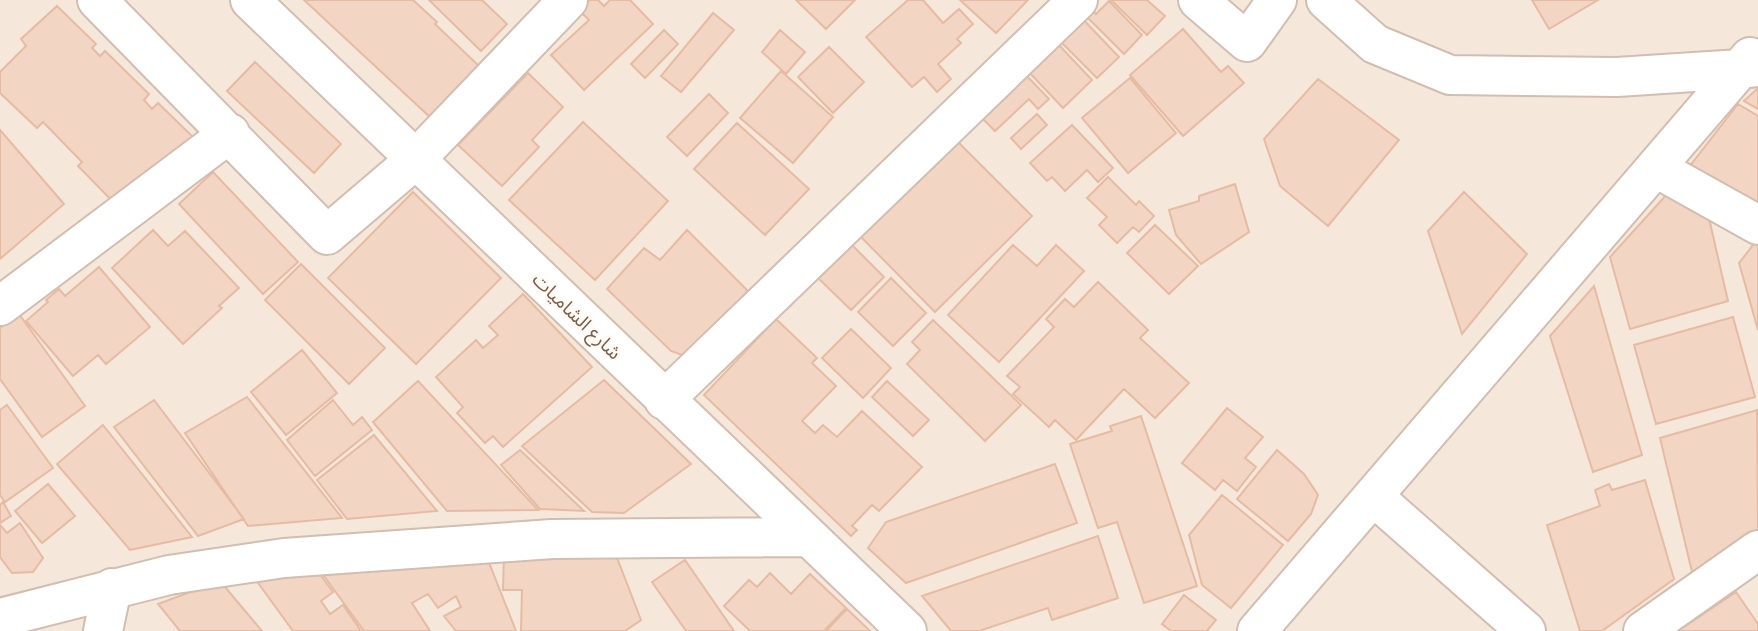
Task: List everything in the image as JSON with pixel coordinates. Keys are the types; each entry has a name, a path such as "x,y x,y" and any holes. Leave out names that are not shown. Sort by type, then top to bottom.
{"street":[{"path":"97,0 327,235 415,160 568,0"},
{"name":"شارع الشاميات","path":"250,0 906,631"},
{"path":"664,400 1078,0"},
{"path":"1198,0 1247,42 1277,0"},
{"path":"1326,0 1375,44 1450,75 1617,77 1752,61"},
{"path":"1257,631 1656,168 1752,61"},
{"path":"0,306 230,134"},
{"path":"1656,168 1758,225"},
{"path":"1373,496 1526,631"},
{"path":"0,618 112,588 227,564 342,553 552,539 808,537"},
{"path":"1643,631 1758,550"},
{"path":"103,631 112,588"}],"shaded area":[{"path":"0,0 1758,0 1758,631 0,631"}],"building":[{"path":"304,0 413,0 479,66 431,118"},
{"path":"429,0 482,0 507,24 481,51"},
{"path":"590,0 598,0 604,6 610,0 630,0 653,24 584,90 551,55 589,20 579,10"},
{"path":"796,0 855,0 826,29"},
{"path":"908,0 923,0 943,23 959,9 973,24 957,39 961,43 938,64 951,79 937,92 924,77 912,87 866,37"},
{"path":"960,0 1028,0 996,33"},
{"path":"1111,0 1147,0 1165,16 1147,35"},
{"path":"1532,0 1598,0 1549,29"},
{"path":"1109,1 1142,35 1124,54 1083,13 1089,7 1096,14"},
{"path":"57,6 96,44 92,48 100,56 105,51 149,94 144,100 152,109 158,103 197,141 123,212 78,166 82,162 43,122 37,128 0,93 0,72 26,46 21,39"},
{"path":"713,13 734,30 681,92 661,76"},
{"path":"1077,13 1119,57 1097,78 1054,35"},
{"path":"1183,29 1221,72 1228,66 1244,83 1183,136 1130,75"},
{"path":"664,30 678,44 645,78 631,64"},
{"path":"780,30 805,52 786,74 762,52"},
{"path":"1057,43 1092,80 1063,108 1024,67"},
{"path":"829,47 864,82 833,113 798,77"},
{"path":"255,62 341,144 314,173 227,91"},
{"path":"781,71 833,117 793,163 740,118"},
{"path":"1022,71 1049,99 1038,109 1029,99 995,131 977,113"},
{"path":"528,73 563,107 532,140 539,147 502,186 458,145"},
{"path":"1130,78 1176,133 1128,173 1082,118"},
{"path":"1318,79 1399,140 1328,226 1280,186 1264,139"},
{"path":"1758,88 1758,109 1744,101"},
{"path":"709,94 728,113 687,156 667,137"},
{"path":"1738,104 1758,116 1758,212 1686,171"},
{"path":"1037,114 1047,125 1021,149 1011,138"},
{"path":"583,122 668,201 595,280 509,200"},
{"path":"737,123 809,189 765,235 694,169"},
{"path":"1072,125 1113,168 1098,182 1087,170 1065,191 1052,177 1047,181 1030,163"},
{"path":"0,130 64,204 0,259"},
{"path":"953,137 1032,216 935,312 856,232"},
{"path":"213,172 298,262 263,294 179,204"},
{"path":"1108,177 1136,205 1139,201 1154,216 1139,232 1133,227 1117,243 1099,225 1107,217 1087,198"},
{"path":"1235,184 1249,232 1201,264 1176,235 1169,210 1199,201 1199,196"},
{"path":"413,192 501,278 416,364 328,278"},
{"path":"1464,192 1527,254 1462,334 1428,231"},
{"path":"1668,193 1708,214 1728,301 1630,329 1610,257"},
{"path":"1155,225 1198,266 1169,294 1127,253"},
{"path":"153,230 168,246 185,231 239,288 219,306 222,308 183,344 112,268"},
{"path":"687,230 748,291 692,351 682,355 671,351 607,289 644,248 660,260"},
{"path":"1758,240 1758,330 1739,263"},
{"path":"848,241 884,277 851,310 815,275"},
{"path":"1013,245 1037,266 1056,245 1084,271 999,362 948,315"},
{"path":"301,264 385,348 349,384 265,300"},
{"path":"99,267 150,327 106,364 98,355 73,376 26,321 59,289 65,296"},
{"path":"891,278 926,313 893,346 858,312"},
{"path":"1098,282 1148,330 1140,338 1189,383 1155,418 1124,389 1076,440 1055,420 1049,427 1013,394 1020,387 1007,376 1054,327 1046,319 1065,299 1074,307"},
{"path":"1594,286 1642,455 1593,472 1550,336"},
{"path":"523,294 592,367 503,447 493,436 485,443 457,413 463,407 436,377 476,340 483,348 498,335 489,326"},
{"path":"19,314 85,406 42,437 0,379 0,328"},
{"path":"1733,317 1755,397 1656,424 1634,345"},
{"path":"776,319 817,358 812,363 836,386 802,421 815,433 823,425 837,437 862,411 922,467 879,511 872,505 852,526 857,530 851,536 704,395"},
{"path":"933,320 1021,405 985,441 907,364 920,350 912,342"},
{"path":"851,329 891,368 863,398 822,358"},
{"path":"302,350 337,393 286,435 251,392"},
{"path":"604,380 691,464 624,513 592,512 522,446"},
{"path":"418,381 538,510 447,511 373,422"},
{"path":"887,381 929,420 913,436 872,397"},
{"path":"247,397 342,518 248,526 185,433"},
{"path":"154,400 244,519 198,536 114,427"},
{"path":"333,400 353,425 362,417 372,430 315,476 287,440"},
{"path":"7,405 53,468 5,502 0,495 0,410"},
{"path":"1227,408 1263,437 1245,458 1256,467 1237,491 1223,480 1215,490 1182,463"},
{"path":"1757,410 1758,529 1693,576 1660,438"},
{"path":"1141,416 1197,586 1144,603 1117,522 1098,528 1070,444 1112,431 1110,426"},
{"path":"103,425 192,537 130,550 57,464"},
{"path":"374,435 437,511 347,519 317,480"},
{"path":"520,450 584,511 540,509 501,465"},
{"path":"1277,450 1304,474 1318,495 1311,514 1288,541 1237,499"},
{"path":"1055,464 1077,523 906,583 868,548 886,522"},
{"path":"1645,480 1674,579 1602,631 1580,631 1547,525 1600,506 1595,490 1609,484 1612,490"},
{"path":"48,484 75,516 42,543 15,511"},
{"path":"1222,495 1283,545 1231,608 1202,585 1189,535"},
{"path":"3,502 11,516 0,523 0,505"},
{"path":"20,523 43,558 33,572 12,573 0,557 0,525 7,533"},
{"path":"1098,536 1118,598 1052,620 1048,608 979,631 951,631 922,596"},
{"path":"504,553 616,555 641,620 625,631 521,631 522,590 503,590"},
{"path":"486,555 516,631 456,631 444,616 461,607 456,596 438,608 428,594 412,603 430,631 364,631 319,569"},
{"path":"685,560 734,631 686,631 652,582"},
{"path":"316,569 333,592 321,601 330,614 343,605 361,631 293,631 253,576"},
{"path":"770,573 791,594 810,574 846,608 824,631 750,631 724,606 749,580 757,587"},
{"path":"220,581 262,631 180,631 158,604"},
{"path":"1736,592 1758,624 1758,631 1678,631"},
{"path":"1184,595 1216,620 1207,631 1171,631 1162,624"},
{"path":"847,609 870,631 826,631"}]}
